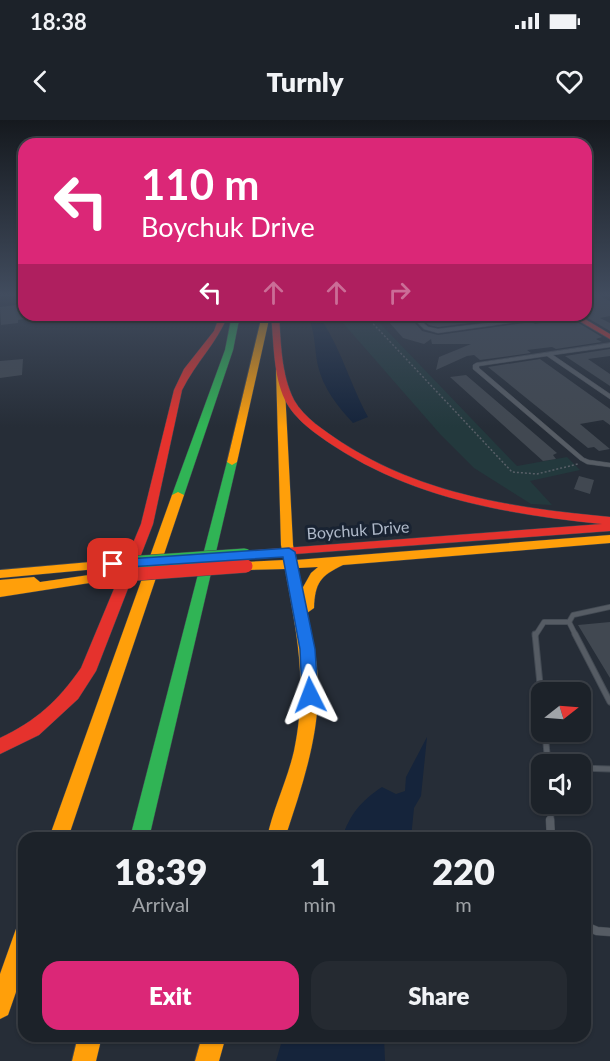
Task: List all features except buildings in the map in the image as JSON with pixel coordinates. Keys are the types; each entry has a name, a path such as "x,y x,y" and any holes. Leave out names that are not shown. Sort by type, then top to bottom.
{"main road":[{"path":"0,746 33,730 72,693 88,671 147,524 178,390 188,369 212,339"},
{"path":"60,832 231,339"},
{"path":"140,832 261,339"},
{"path":"277,339 290,558 308,649"},
{"path":"280,370 288,397 296,412 334,443 374,467 427,488 495,507 545,516 610,521"},
{"name":"Boychuk Drive","path":"0,574 111,570 290,558 610,527"},
{"name":"Boychuk Drive","path":"290,558 345,560 610,539"},
{"path":"278,832 295,778 308,721 310,695 306,590 313,575 345,560"},
{"path":"0,592 111,570"},
{"name":"Boychuk Drive","path":"0,585 111,570"},
{"path":"0,1007 18,955"},
{"path":"84,1061 89,1042"},
{"path":"207,1061 212,1042"}],"street":[{"path":"610,345 476,365 476,369 586,462 610,465"},
{"path":"548,354 610,397"}],"lane":[{"path":"569,622 573,615 610,608"},
{"path":"540,682 535,633 544,622 569,622"},
{"path":"569,622 610,702"},
{"path":"591,768 610,769"},
{"path":"550,814 551,832"},
{"path":"591,928 610,932"}],"path":[{"path":"387,339 512,472 523,476 575,465"}],"green space":[{"path":"357,339 395,339 517,466 567,457 580,470 530,481 552,505 531,504 474,468 440,434"}],"water":[{"path":"315,339 332,339 368,417 353,423 327,389 318,366"},
{"path":"427,737 421,796 414,808 412,832 345,832 362,803 382,787 396,794 405,791 406,777"},
{"path":"282,1042 384,1042 385,1061 276,1061"}],"traffic: fast":[{"path":"178,495 231,339"},
{"path":"140,832 232,462"},
{"path":"113,564 245,555"}],"traffic: slow":[{"path":"232,462 260,339"},
{"path":"278,832 302,752 310,695 307,649 287,545 280,370"},
{"path":"60,832 178,495"},
{"path":"246,566 303,564 610,539"},
{"path":"307,608 309,589 316,576 327,567 345,559"},
{"path":"0,574 113,564"},
{"path":"0,592 110,576"},
{"path":"0,585 34,582"},
{"path":"0,1007 18,954"},
{"path":"84,1061 89,1042"},
{"path":"207,1061 212,1042"}],"traffic: jam":[{"path":"0,746 33,730 72,694 88,671 147,524 178,390 188,369 212,339"},
{"path":"277,339 280,370 293,406 329,438 361,459 428,489 463,499 536,513 610,521"},
{"path":"245,555 610,527"},
{"path":"110,576 246,566"}],"route":[{"path":"113,564 289,552 308,649 310,695"}]}
